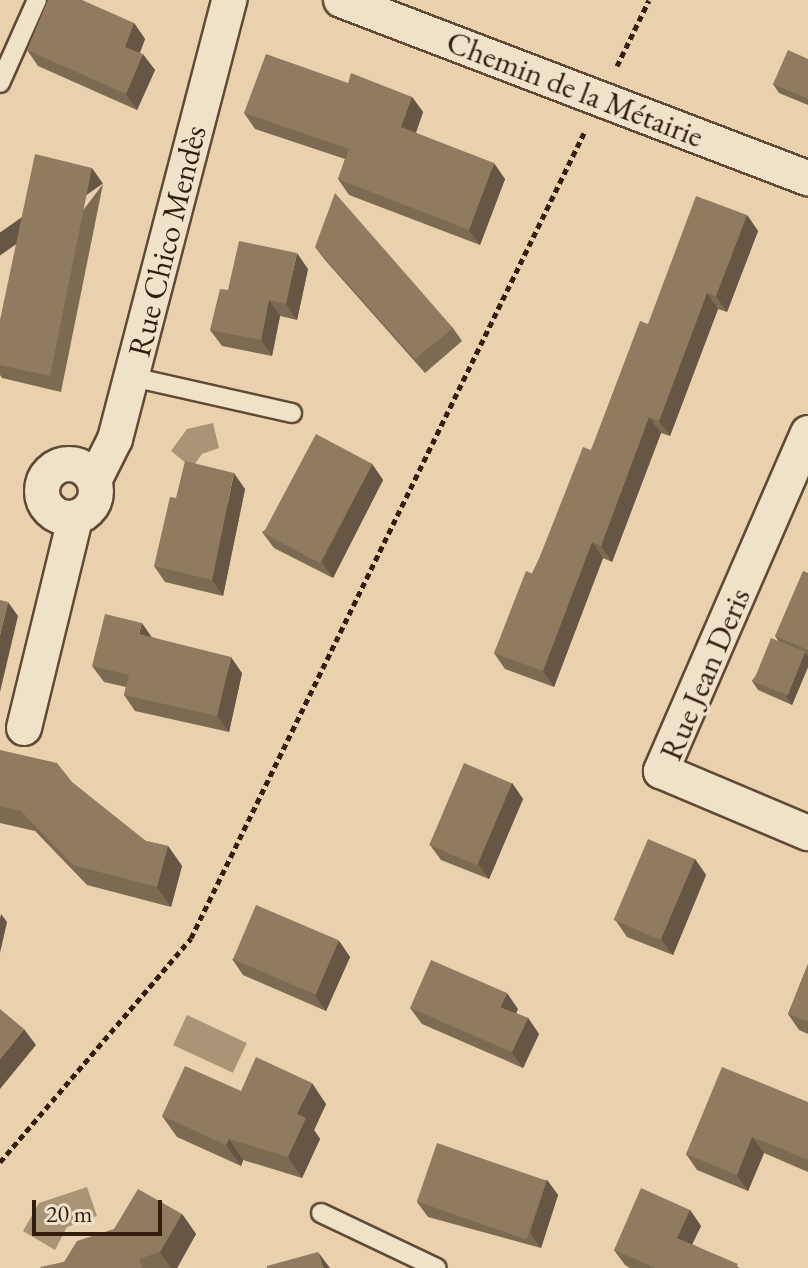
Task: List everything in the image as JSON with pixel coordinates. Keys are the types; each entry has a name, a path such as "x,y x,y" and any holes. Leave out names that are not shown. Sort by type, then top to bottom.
{"street":[{"name":"Rue Chico Mendès","path":"24,728 75,518 94,504 95,479 115,439 229,0"},
{"name":"Chemin de la Métairie","path":"341,0 808,178"},
{"name":"Rue Jean Deris","path":"808,433 661,771 808,833"},
{"path":"75,518 53,514 46,506 43,482 62,465 74,464 95,479"}],"lane":[{"path":"0,83 37,0"},
{"path":"132,377 292,413"},
{"path":"321,1213 437,1268"}],"path":[{"path":"0,1162 191,938 649,0"}],"shaded area":[{"path":"213,423 219,448 202,454 192,468 171,451 187,429"},
{"path":"187,1015 247,1043 233,1073 173,1045"},
{"path":"87,1187 97,1216 67,1227 55,1250 23,1231 39,1203"}],"building":[{"path":"48,0 82,0 134,23 125,47 143,54 126,94 27,50"},
{"path":"788,50 808,59 808,99 773,84"},
{"path":"266,54 348,83 351,73 412,97 401,127 494,163 469,230 338,179 349,149 244,113"},
{"path":"35,154 92,168 50,376 0,365 0,320"},
{"path":"335,193 453,328 415,359 315,247"},
{"path":"696,196 747,215 716,296 707,293 659,421 649,417 601,546 592,542 543,671 494,653 526,571 533,574 583,447 591,450 640,321 648,324"},
{"path":"239,241 297,253 286,304 269,300 261,340 210,330 220,289 228,290"},
{"path":"316,434 373,464 320,563 263,533"},
{"path":"185,461 234,473 212,580 154,566 170,497 176,498"},
{"path":"803,571 808,573 808,650 775,636"},
{"path":"0,600 8,602 0,635"},
{"path":"105,614 142,623 139,634 231,657 217,716 124,695 129,675 92,666"},
{"path":"771,638 805,652 788,695 753,682"},
{"path":"0,750 57,763 72,782 146,841 168,846 157,887 73,865 21,811 0,806"},
{"path":"464,763 512,783 477,865 429,845"},
{"path":"648,839 695,859 661,940 614,920"},
{"path":"256,905 339,940 316,994 233,959"},
{"path":"431,960 507,993 500,1007 528,1018 512,1052 410,1008"},
{"path":"808,964 808,1022 788,1014"},
{"path":"0,1009 24,1029 0,1059"},
{"path":"256,1057 312,1083 297,1114 306,1118 288,1157 229,1139 226,1145 162,1116 185,1066 241,1091"},
{"path":"722,1067 808,1102 808,1160 752,1137 737,1175 686,1154"},
{"path":"437,1143 547,1181 526,1239 417,1202"},
{"path":"641,1188 690,1210 677,1238 738,1264 736,1268 656,1268 614,1250"},
{"path":"138,1189 182,1214 160,1252 139,1259 142,1268 40,1267 64,1262 77,1241 114,1229"},
{"path":"318,1252 323,1268 267,1268 267,1266"}]}
